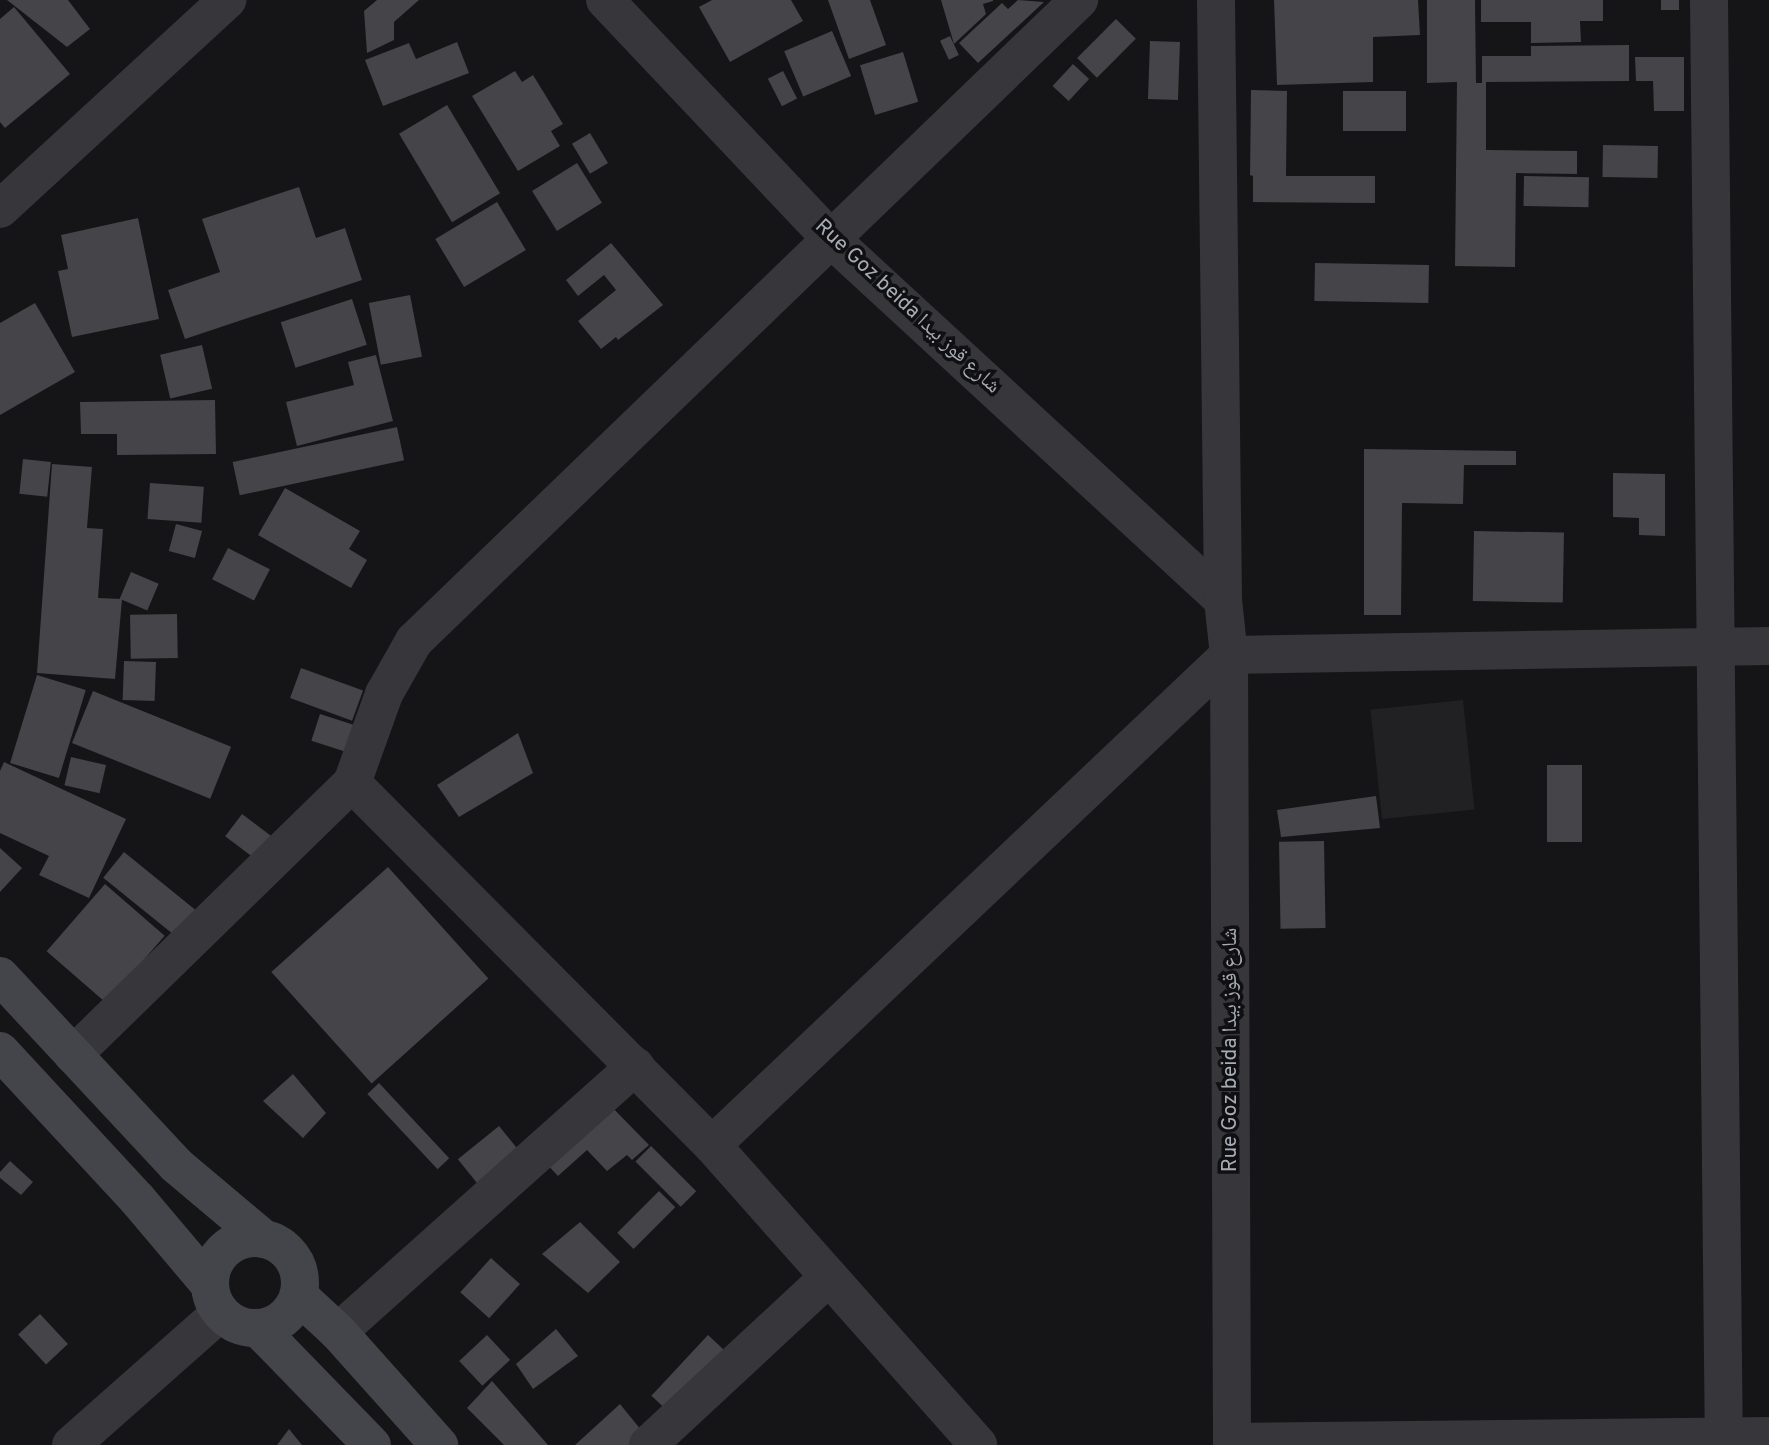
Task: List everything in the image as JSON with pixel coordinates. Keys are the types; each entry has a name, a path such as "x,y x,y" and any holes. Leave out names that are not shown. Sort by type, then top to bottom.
{"main road":[{"path":"0,976 176,1165 264,1239 288,1252 297,1265 300,1279 299,1296 287,1316 274,1325 259,1329 243,1327 215,1299 138,1200 0,1051"},
{"path":"215,1299 211,1269 227,1247 242,1240 264,1239"},
{"path":"299,1296 338,1332 439,1445"},
{"path":"259,1329 372,1445"}],"street":[{"path":"3,200 227,0"},
{"name":"Rue Goz beida شارع قوز بيدا","path":"605,0 830,238 1223,600"},
{"path":"73,1055 352,783 384,694 414,640 1079,0"},
{"name":"Rue Goz beida شارع قوز بيدا","path":"1216,0 1223,600 1229,655 1232,1443"},
{"path":"1709,0 1724,1441"},
{"path":"712,1145 1229,655 1769,646"},
{"path":"352,783 712,1145 978,1445"},
{"path":"338,1332 635,1066"},
{"path":"648,1445 829,1277"},
{"path":"71,1445 215,1299"},
{"path":"1232,1443 1724,1441 1769,1436"}],"shaded area":[{"path":"1463,700 1474,809 1382,819 1371,710"}],"building":[{"path":"7,0 68,0 90,29 67,47"},
{"path":"377,0 419,0 394,22 394,40 367,53 364,11"},
{"path":"712,0 791,0 803,21 730,62 699,7"},
{"path":"828,0 870,0 886,45 849,59"},
{"path":"941,0 993,1 983,4 986,14 954,44"},
{"path":"1018,0 1044,2 978,63 959,43 1002,3 1008,9"},
{"path":"1274,0 1418,0 1420,35 1373,37 1373,82 1277,85"},
{"path":"1427,0 1475,0 1476,83 1482,83 1482,56 1531,56 1531,46 1629,45 1629,81 1486,82 1486,150 1577,151 1577,174 1516,173 1515,267 1455,266 1457,82 1427,83"},
{"path":"1481,0 1603,0 1603,21 1580,21 1581,42 1531,43 1531,22 1481,22"},
{"path":"1661,0 1679,0 1679,10 1661,10"},
{"path":"14,7 70,74 5,128 0,122 0,19"},
{"path":"1116,19 1136,39 1097,78 1077,58"},
{"path":"832,31 851,76 803,96 784,51"},
{"path":"950,36 959,55 949,60 940,41"},
{"path":"1150,41 1180,42 1178,100 1148,99"},
{"path":"457,42 469,73 383,106 365,60 409,43 416,59"},
{"path":"903,52 918,102 875,115 860,65"},
{"path":"1635,57 1684,57 1684,111 1654,111 1653,81 1636,81"},
{"path":"1073,64 1089,79 1069,101 1053,86"},
{"path":"515,71 522,82 533,75 563,124 551,131 560,146 518,171 472,96"},
{"path":"783,71 797,99 782,106 768,79"},
{"path":"1251,90 1287,91 1286,176 1375,176 1375,203 1253,202 1253,176 1250,175"},
{"path":"1343,91 1406,91 1406,131 1343,131"},
{"path":"447,105 500,193 452,222 399,134"},
{"path":"590,133 608,163 590,174 572,144"},
{"path":"1603,145 1658,146 1657,178 1602,177"},
{"path":"577,163 602,203 557,231 532,191"},
{"path":"1524,176 1589,177 1588,207 1523,206"},
{"path":"299,187 316,238 345,228 362,280 185,339 168,290 220,272 202,219"},
{"path":"497,202 526,250 464,287 435,239"},
{"path":"138,218 159,319 72,337 58,271 68,269 61,235"},
{"path":"611,243 663,305 618,340 616,337 601,349 578,321 616,290 604,275 578,296 566,280"},
{"path":"1315,263 1429,265 1428,303 1314,301"},
{"path":"410,295 422,357 381,365 369,303"},
{"path":"352,299 367,345 296,368 281,322"},
{"path":"35,303 75,372 0,415 0,323"},
{"path":"202,345 212,389 170,399 160,355"},
{"path":"376,355 393,421 297,446 286,402 354,385 348,362"},
{"path":"215,400 216,454 117,455 117,434 81,434 80,402"},
{"path":"397,427 404,460 240,495 233,462"},
{"path":"1364,449 1516,451 1516,465 1464,465 1463,504 1402,503 1401,615 1364,615"},
{"path":"23,459 51,462 47,497 19,494"},
{"path":"52,464 92,467 87,528 103,529 98,598 122,599 115,679 37,673"},
{"path":"1613,473 1665,474 1665,536 1639,535 1639,518 1613,517"},
{"path":"150,483 204,487 201,523 147,519"},
{"path":"285,488 360,531 349,549 367,560 351,588 258,535"},
{"path":"176,524 202,531 195,558 169,551"},
{"path":"1474,531 1564,533 1563,603 1473,601"},
{"path":"228,548 270,569 254,601 212,579"},
{"path":"131,572 159,584 147,610 120,599"},
{"path":"177,614 178,658 131,659 130,615"},
{"path":"124,661 156,662 155,701 123,700"},
{"path":"301,668 363,691 352,721 290,698"},
{"path":"37,675 86,690 59,778 10,763"},
{"path":"93,691 231,747 210,799 72,743"},
{"path":"320,714 354,725 346,752 311,741"},
{"path":"518,733 533,773 459,817 437,785"},
{"path":"71,757 106,765 100,793 64,785"},
{"path":"4,762 126,819 89,898 39,875 49,856 0,833 0,771"},
{"path":"1547,765 1582,765 1582,842 1547,842"},
{"path":"1376,796 1380,828 1281,837 1277,810"},
{"path":"242,814 275,839 258,861 225,836"},
{"path":"1324,841 1326,928 1281,929 1279,842"},
{"path":"0,848 22,868 0,892"},
{"path":"124,852 199,912 178,938 103,878"},
{"path":"388,867 488,978 372,1084 271,972"},
{"path":"105,884 165,936 106,1003 47,951"},
{"path":"293,1074 326,1113 303,1138 263,1101"},
{"path":"379,1083 449,1158 438,1169 367,1094"},
{"path":"606,1101 649,1145 632,1160 627,1155 607,1171 587,1150 558,1176 540,1157"},
{"path":"499,1126 527,1160 486,1194 458,1159"},
{"path":"651,1146 696,1191 681,1207 635,1162"},
{"path":"10,1161 33,1182 21,1195 0,1178 0,1172"},
{"path":"659,1191 675,1207 634,1249 617,1233"},
{"path":"580,1222 620,1262 588,1293 542,1254"},
{"path":"491,1258 520,1284 489,1318 460,1292"},
{"path":"40,1314 68,1344 46,1364 18,1334"},
{"path":"556,1329 578,1356 533,1389 516,1364"},
{"path":"487,1335 510,1360 482,1386 459,1361"},
{"path":"708,1335 727,1353 670,1413 651,1396"},
{"path":"492,1381 548,1445 504,1445 467,1408"},
{"path":"620,1404 646,1436 635,1445 575,1445"},
{"path":"289,1429 302,1445 277,1445"}]}
